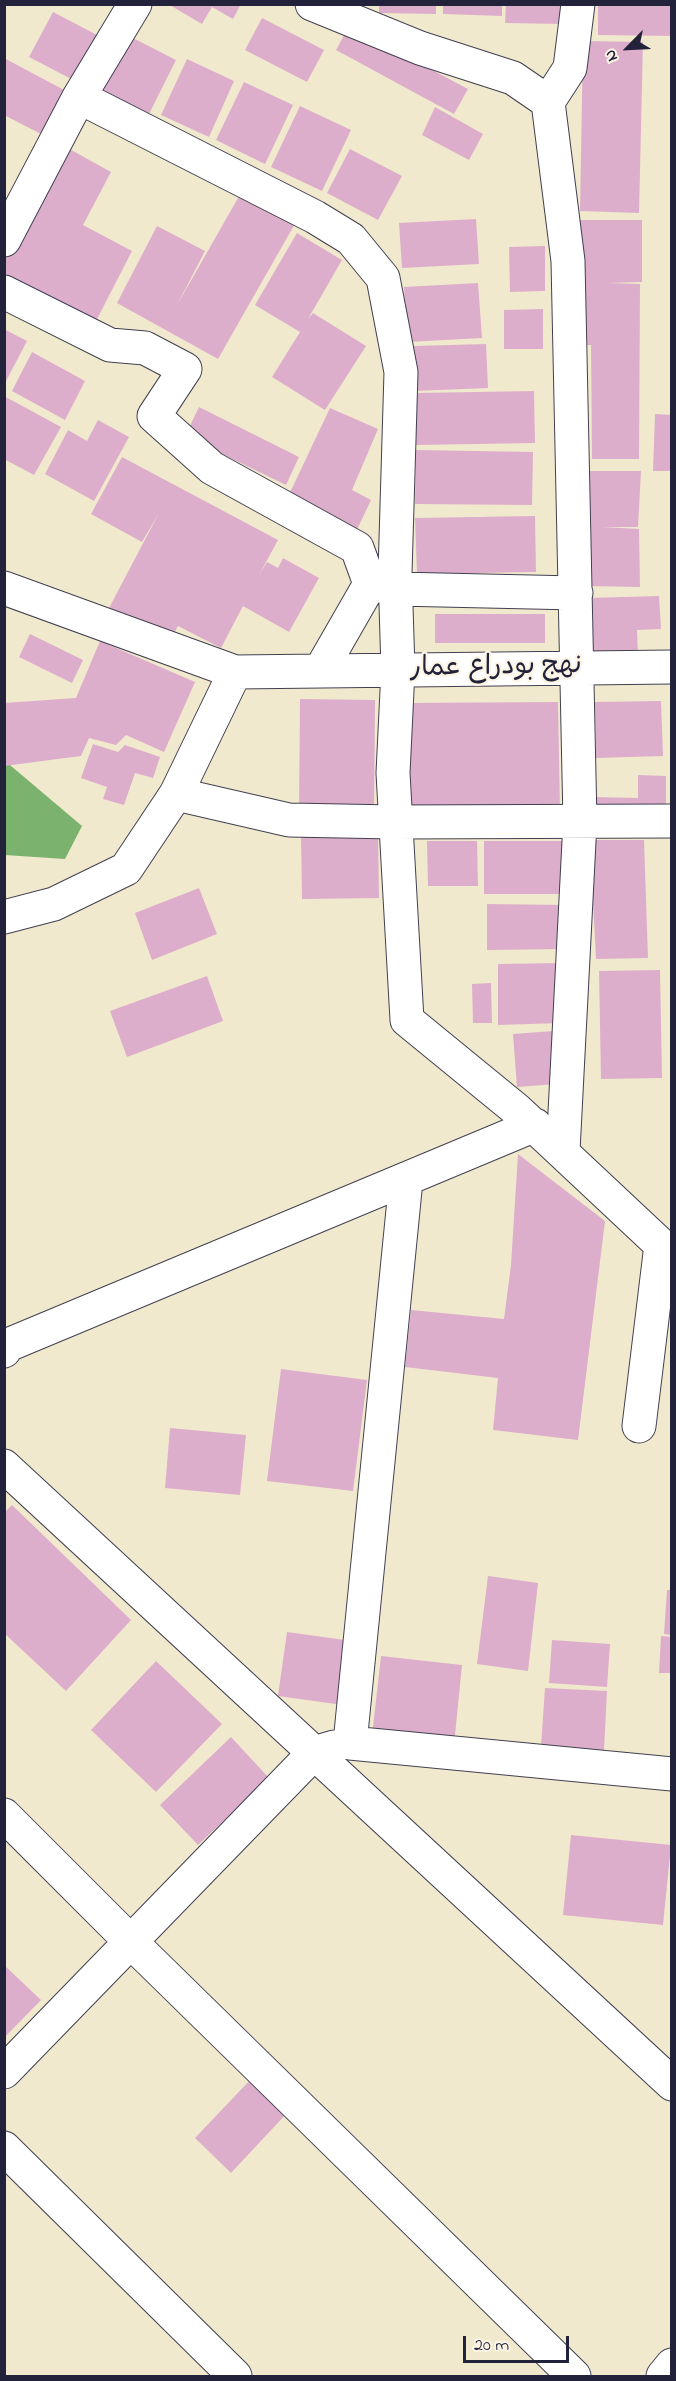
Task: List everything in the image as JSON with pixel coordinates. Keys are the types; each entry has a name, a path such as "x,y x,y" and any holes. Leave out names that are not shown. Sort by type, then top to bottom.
{"street":[{"path":"4,240 79,97 135,4"},
{"path":"312,4 420,48 513,78 548,102"},
{"path":"562,1151 580,822 578,668 567,261 548,102 570,68 578,4"},
{"path":"79,97 315,217 351,239 383,278 401,372 383,586 399,670 393,773 394,822 407,1020 535,1125 661,1245 639,1426"},
{"path":"4,292 110,345 145,348 185,369 154,417 212,468 357,549 383,586"},
{"path":"383,586 576,593"},
{"path":"320,671 383,586"},
{"path":"4,588 235,672 176,794 126,869 54,904 4,917"},
{"name":"نهج بودراع عمار","path":"235,672 672,667"},
{"path":"176,794 289,820 672,821"},
{"path":"6,1345 535,1125"},
{"path":"350,1743 406,1180"},
{"path":"4,1466 672,2084"},
{"path":"4,2072 314,1753 350,1743 672,1774"},
{"path":"4,1815 130,1942 574,2376"},
{"path":"4,2148 235,2376"},
{"path":"663,2376 672,2365"}],"green space":[{"path":"4,760 82,826 65,859 5,855"}],"building":[{"path":"168,4 241,4 233,19 212,7 202,24"},
{"path":"379,4 436,4 436,14 379,13"},
{"path":"443,4 502,4 502,16 443,14"},
{"path":"506,4 561,4 561,24 505,23"},
{"path":"598,4 672,4 672,36 598,35"},
{"path":"53,12 99,36 75,81 29,57"},
{"path":"262,18 324,50 307,82 245,50"},
{"path":"349,26 468,89 454,114 336,50"},
{"path":"129,36 176,60 148,116 101,92"},
{"path":"583,41 643,42 639,213 580,211"},
{"path":"4,58 66,91 43,135 4,115"},
{"path":"187,59 234,81 209,137 161,115"},
{"path":"244,82 293,105 265,164 216,140"},
{"path":"300,106 351,130 322,191 271,167"},
{"path":"435,107 483,134 469,160 422,135"},
{"path":"64,146 111,172 83,225 132,251 94,325 4,277 4,257"},
{"path":"350,149 402,176 378,220 327,193"},
{"path":"242,191 296,222 218,359 117,303 157,226 205,251 177,305"},
{"path":"476,219 479,264 402,268 399,223"},
{"path":"579,220 642,220 642,282 608,283 640,284 639,459 592,459 591,345 580,345"},
{"path":"297,233 342,260 308,319 313,313 366,346 325,410 272,377 300,332 255,305"},
{"path":"545,246 545,291 510,292 509,247"},
{"path":"478,283 482,338 407,342 404,287"},
{"path":"543,309 543,349 504,349 504,310"},
{"path":"4,329 27,341 4,385"},
{"path":"486,344 488,388 415,391 414,346"},
{"path":"32,352 85,381 65,420 12,391"},
{"path":"534,391 535,443 416,445 415,393"},
{"path":"4,396 61,427 34,475 4,459"},
{"path":"199,407 299,457 286,485 185,436"},
{"path":"330,408 378,429 352,490 371,500 354,536 285,503"},
{"path":"655,414 672,415 672,471 653,471"},
{"path":"98,420 129,437 94,501 45,474 68,430 87,441"},
{"path":"416,450 533,452 532,505 415,504"},
{"path":"122,457 278,540 259,575 267,562 278,568 283,558 319,578 289,632 243,606 221,648 178,626 170,641 109,608 159,513 142,542 91,514"},
{"path":"587,471 641,471 638,527 602,527 639,529 640,587 587,586"},
{"path":"535,516 536,572 417,574 415,518"},
{"path":"659,596 661,629 637,630 638,656 588,657 587,598"},
{"path":"435,614 545,614 545,643 435,643"},
{"path":"30,634 83,660 72,683 19,657"},
{"path":"100,641 195,682 164,752 126,735 116,745 89,738 81,756 4,766 4,703 76,698"},
{"path":"300,699 375,700 374,820 299,819"},
{"path":"661,701 663,756 596,758 595,702"},
{"path":"558,702 560,811 405,812 403,703"},
{"path":"93,744 118,752 125,745 160,757 153,778 135,773 124,805 103,799 107,787 81,778"},
{"path":"638,775 666,776 666,812 594,810 594,797 638,798"},
{"path":"301,834 378,834 379,898 302,899"},
{"path":"590,840 644,840 648,958 596,959"},
{"path":"427,841 477,841 478,886 428,886"},
{"path":"484,841 563,841 563,894 484,894"},
{"path":"199,888 217,934 152,960 135,913"},
{"path":"487,904 565,905 565,949 487,950"},
{"path":"562,963 562,1023 498,1025 498,964"},
{"path":"660,970 662,1078 601,1079 599,971"},
{"path":"207,976 223,1021 127,1057 110,1011"},
{"path":"491,983 492,1023 473,1023 472,984"},
{"path":"553,1031 557,1084 517,1087 513,1034"},
{"path":"518,1154 605,1221 578,1440 493,1430 498,1378 405,1367 411,1310 504,1319 511,1265"},
{"path":"281,1369 367,1380 353,1491 267,1481"},
{"path":"170,1428 246,1435 240,1495 165,1488"},
{"path":"12,1505 131,1620 66,1691 4,1633 4,1513"},
{"path":"488,1576 538,1583 528,1671 477,1664"},
{"path":"667,1590 672,1590 672,1635 664,1634"},
{"path":"287,1632 352,1641 343,1705 278,1696"},
{"path":"661,1636 672,1637 672,1673 659,1673"},
{"path":"552,1640 610,1644 607,1687 549,1683"},
{"path":"381,1656 462,1665 454,1745 372,1736"},
{"path":"156,1661 222,1724 156,1792 91,1730"},
{"path":"545,1688 607,1691 604,1750 541,1746"},
{"path":"231,1737 269,1778 198,1845 160,1805"},
{"path":"571,1835 671,1845 663,1925 563,1915"},
{"path":"4,1965 41,2000 4,2038"},
{"path":"252,2078 288,2112 231,2173 195,2138"}]}
